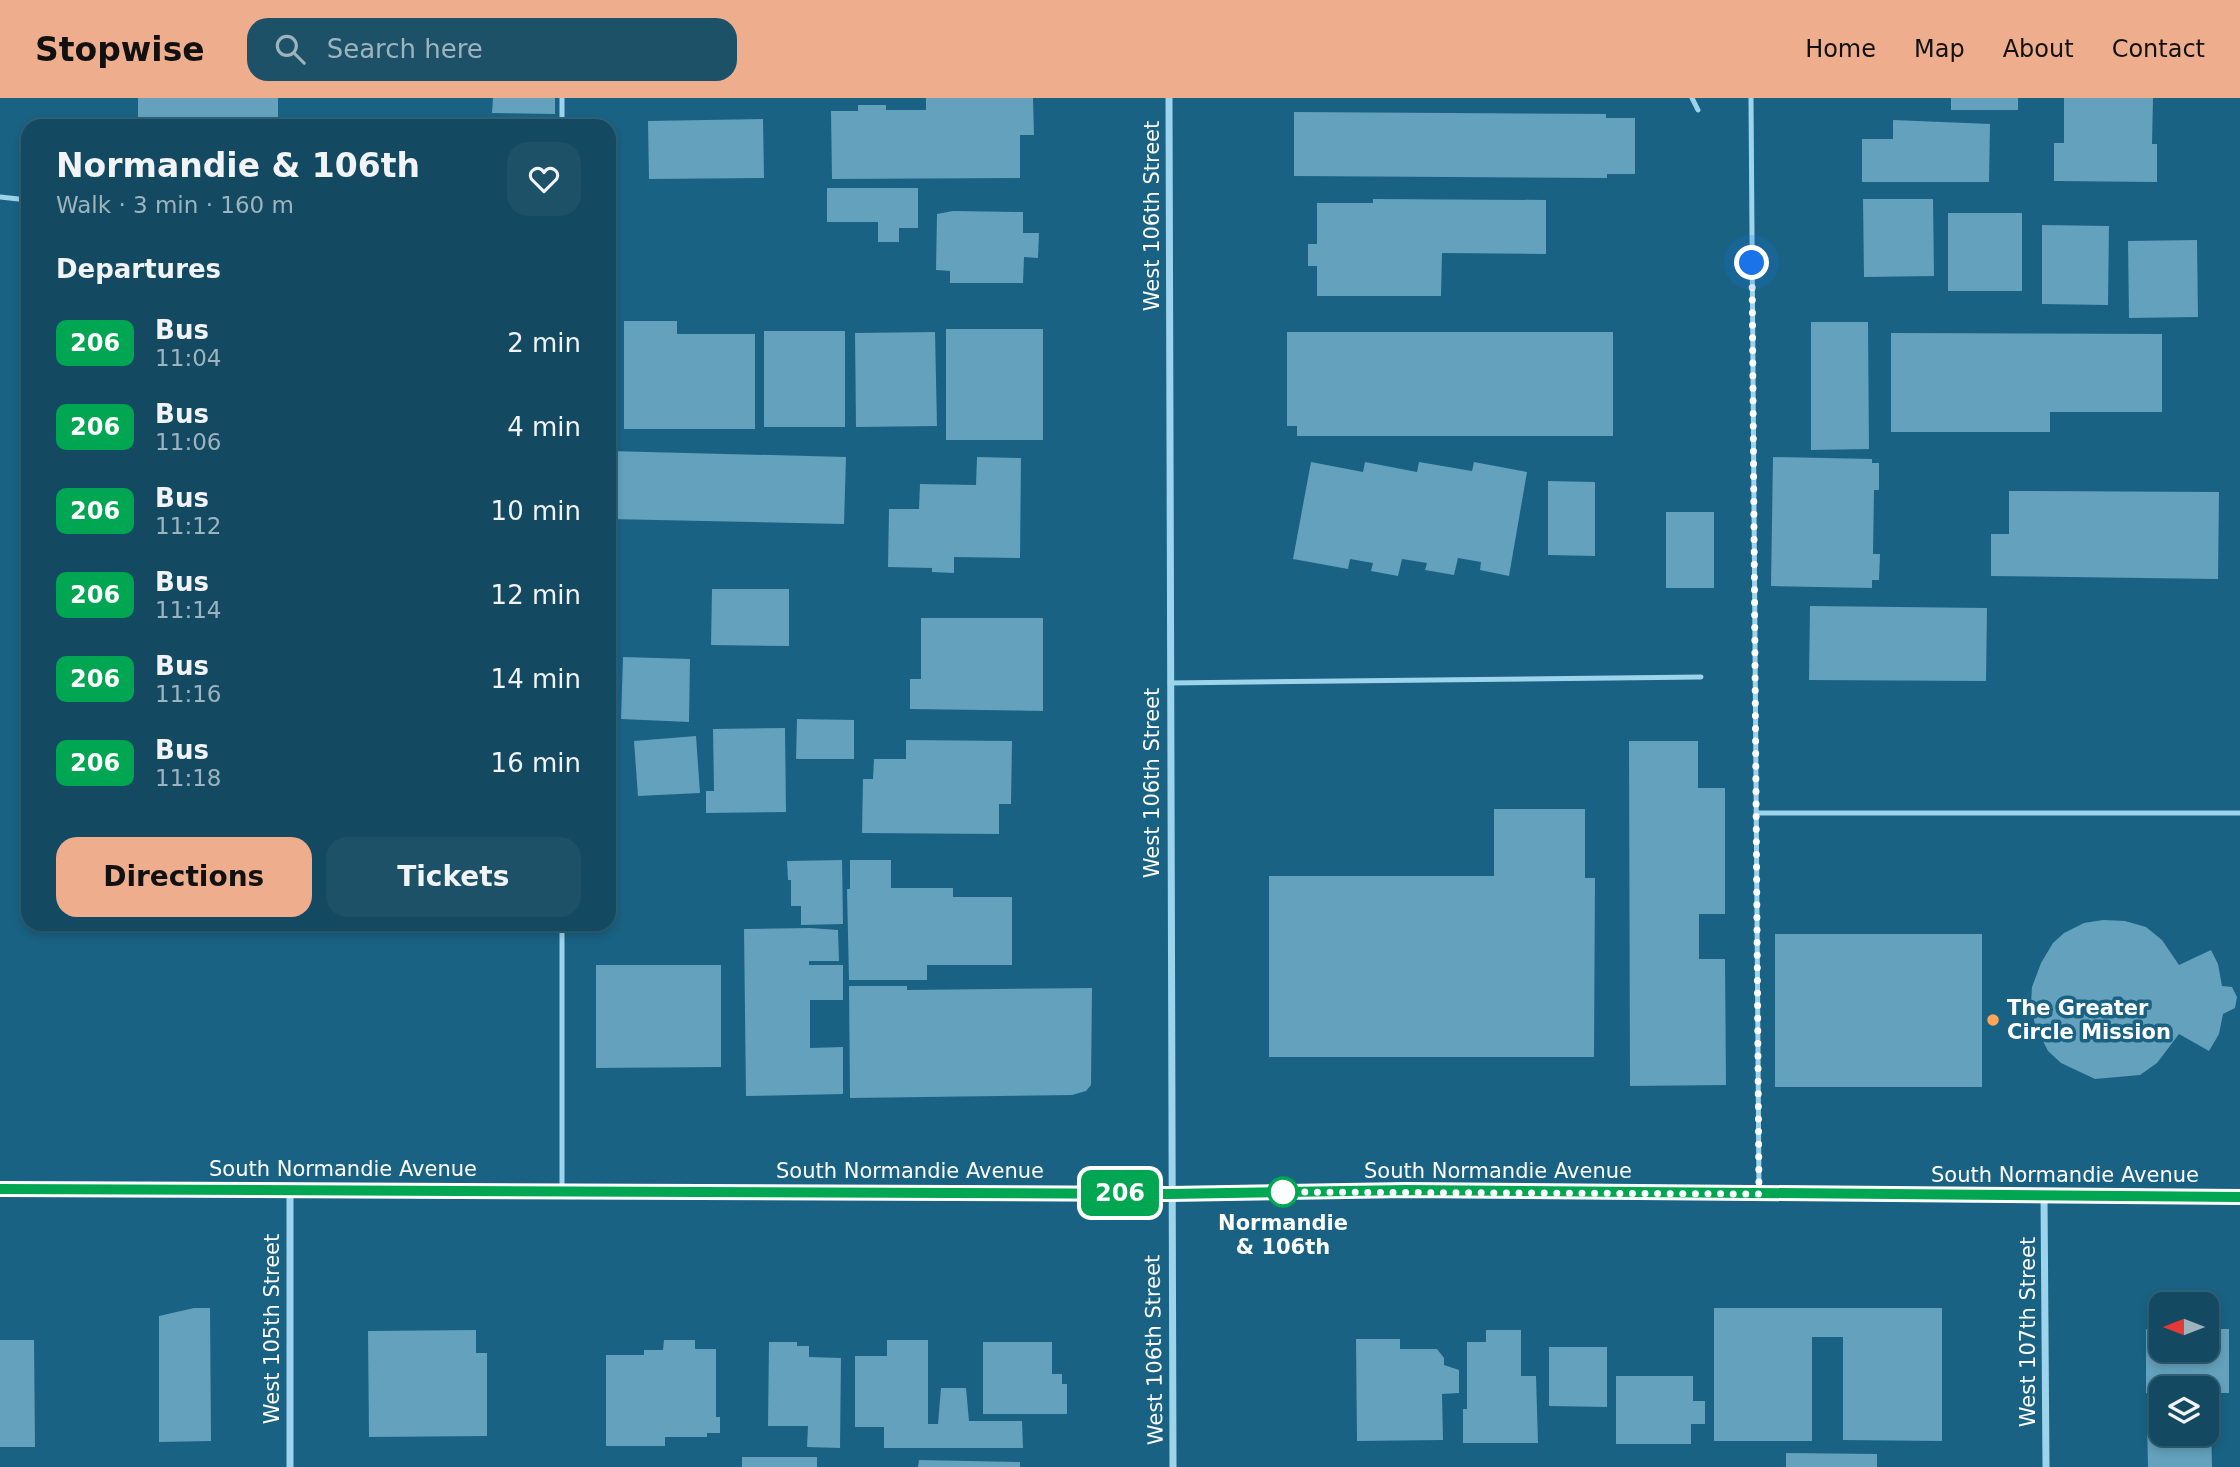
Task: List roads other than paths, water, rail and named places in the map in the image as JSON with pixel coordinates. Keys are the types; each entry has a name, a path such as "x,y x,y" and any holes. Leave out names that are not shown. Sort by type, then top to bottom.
{"main road":[{"name":"South Normandie Avenue","path":"0,1189 1170,1194 1406,1190 2240,1197"}],"street":[{"name":"West 106th Street","path":"1169,98 1170,1194 1173,1467"},
{"name":"West 105th Street","path":"290,1190 290,1467"},
{"name":"West 107th Street","path":"2044,1196 2046,1467"}],"lane":[{"path":"562,98 562,119"},
{"path":"1692,98 1698,110"},
{"path":"1751,98 1759,1194"},
{"path":"0,197 21,199"},
{"path":"1170,683 1701,677"},
{"path":"1756,813 2240,813"},
{"path":"562,931 562,1190"}],"place":[{"name":"The Greater Circle Mission","path":"1993,1020"},
{"name":"Normandie & 106th","path":"1283,1192"}]}
